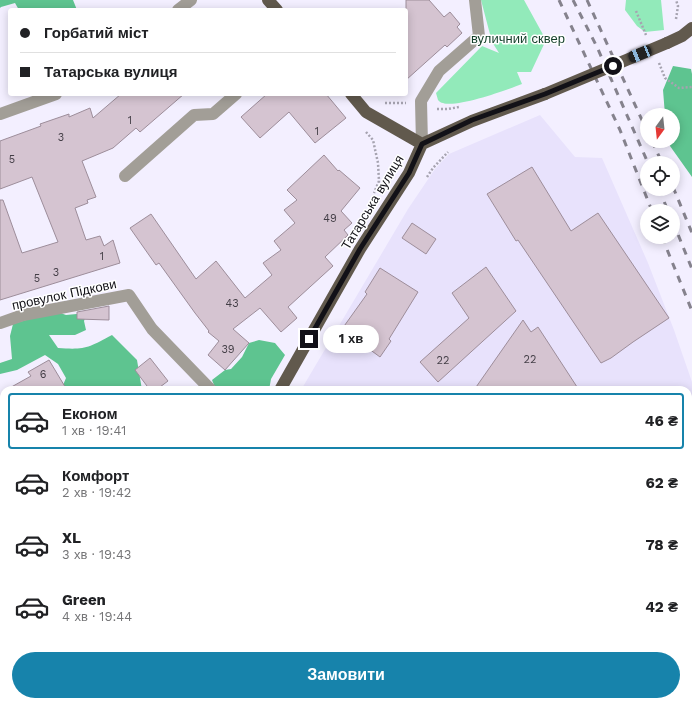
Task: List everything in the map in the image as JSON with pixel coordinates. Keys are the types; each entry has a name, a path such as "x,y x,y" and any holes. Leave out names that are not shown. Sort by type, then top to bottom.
{"main road":[{"path":"268,0 275,8"},
{"path":"353,96 366,112 422,144 472,120 545,94 667,43 682,36 692,28"},
{"name":"Татарська вулиця","path":"282,386 360,249 409,173 422,144"}],"street":[{"path":"181,8 191,0"},
{"path":"422,144 421,101 439,71 479,36 475,0"},
{"path":"0,114 50,96"},
{"path":"125,176 194,115 213,114 234,96"},
{"name":"провулок Підкови","path":"0,323 23,315 129,295 152,329 207,386"}],"path":[{"path":"363,129 373,140 378,163 379,181 374,195"},
{"path":"426,179 447,153 452,150"}],"shaded area":[{"path":"540,115 575,157 602,158 648,263 674,330 692,382 692,386 303,386 408,209 435,169 449,154"}],"green space":[{"path":"0,0 73,0 76,8 18,8 15,3 0,8"},
{"name":"вуличний сквер","path":"481,0 524,0 546,40 531,72 517,72 522,84 470,101 450,104 442,103 438,100 436,93 482,46 499,53 492,42"},
{"path":"626,0 661,0 664,30 645,32 637,26 625,10"},
{"path":"673,66 691,69 692,177 680,160 680,156 677,156 671,148 680,148 680,108 664,108 663,90"},
{"path":"55,311 66,315 87,313 84,321 86,330 75,335 49,335 58,348 74,349 86,347 112,335 137,360 141,386 63,386 66,378 58,364 45,355 17,370 0,374 0,363 12,359 10,336 13,324"},
{"path":"259,340 275,343 285,355 271,379 270,386 214,386 212,380 225,370 231,369 242,357 249,343"}],"building":[{"path":"406,0 429,0 444,17 450,12 460,24 457,27 462,33 447,47 445,45 408,78 408,8 406,8"},
{"path":"119,96 182,96 140,132 136,128 113,148 82,161 96,197 87,200 88,203 75,208 86,240 100,236 104,246 113,240 120,263 0,300 0,200 3,200 22,253 58,242 32,177 0,189 0,141 41,126 40,124 69,114 69,117 90,108 93,118"},
{"path":"265,96 328,96 346,118 315,143 289,112 260,138 241,117"},
{"path":"324,155 338,171 339,170 360,188 341,211 352,223 344,230 348,235 325,257 333,266 288,307 297,318 281,332 260,308 233,329 249,343 225,370 208,355 219,341 208,332 209,331 159,263 156,265 130,228 151,214 196,279 216,261 245,298 272,275 263,263 281,250 274,241 295,223 284,210 297,200 287,190"},
{"path":"532,167 571,231 598,213 669,318 611,358 601,363 518,240 516,241 487,194"},
{"path":"412,223 436,239 426,254 402,238"},
{"path":"486,267 516,311 438,382 420,362 469,318 452,293"},
{"path":"380,268 418,292 389,339 391,341 380,357 342,329 367,294 365,292"},
{"path":"109,306 109,320 77,319 77,312"},
{"path":"523,320 531,332 538,327 576,386 477,386"},
{"path":"150,358 168,381 161,386 147,386 135,370"},
{"path":"49,360 65,386 13,386 31,376 28,372"}],"railway":[{"path":"559,0 620,130 649,204"},
{"path":"573,0 597,47 645,156"},
{"path":"587,0 640,116"},
{"path":"655,148 659,156"},
{"path":"662,196 665,204"},
{"path":"677,196 692,233"},
{"path":"680,239 692,269"},
{"path":"665,244 692,311"}],"route":[{"path":"309,339 360,249 409,173 422,144 472,120 545,94 613,66"}]}
